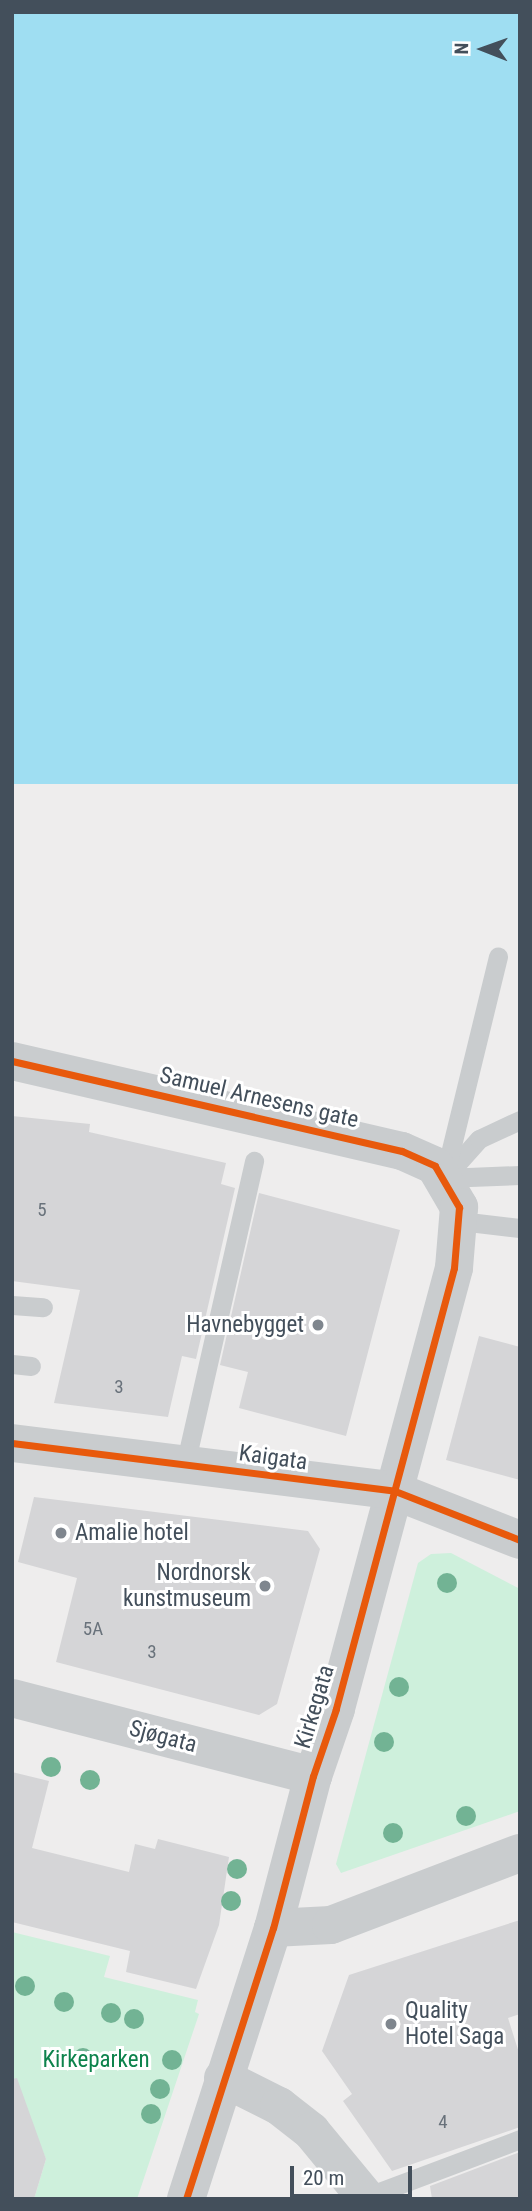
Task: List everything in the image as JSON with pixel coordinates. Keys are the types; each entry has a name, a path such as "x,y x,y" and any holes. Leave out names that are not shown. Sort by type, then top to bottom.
{"street":[{"name":"Samuel Arnesens gate","path":"12,1061 402,1151 435,1166 456,1200 460,1221"},
{"name":"Kirkegata","path":"186,2199 273,1928 313,1776 337,1709 454,1268 460,1221"},
{"name":"Kaigata","path":"12,1443 395,1491 520,1540"},
{"name":"Sjøgata","path":"12,1698 313,1776"},
{"path":"273,1928 331,1925 520,1853"},
{"path":"223,2078 279,2106 312,2131 367,2198"}],"lane":[{"path":"444,1178 498,956"},
{"path":"444,1178 479,1139 520,1120"},
{"path":"185,1465 254,1161"},
{"path":"444,1178 520,1175"},
{"path":"460,1221 520,1227"},
{"path":"12,1305 43,1307"},
{"path":"367,2198 520,2139"}],"green space":[{"path":"451,1553 520,1589 520,1811 341,1873 336,1864 418,1563 431,1554"},
{"name":"Kirkeparken","path":"12,1932 110,1956 104,1977 198,2000 195,2012 199,2014 137,2199 34,2199 46,2159 24,2106 12,2102"}],"water":[{"path":"12,12 520,12 520,784 12,784"}],"building":[{"path":"12,1116 90,1124 89,1132 226,1163 221,1184 235,1188 196,1359 182,1356 168,1417 54,1403 80,1290 12,1281"},
{"name":"Havnebygget","path":"259,1193 400,1230 346,1436 239,1408 248,1372 220,1365"},
{"path":"479,1336 520,1347 520,1480 446,1460"},
{"path":"34,1497 308,1531 320,1549 277,1704 259,1715 56,1662 77,1578 18,1562"},
{"path":"12,1772 49,1781 32,1848 129,1872 135,1844 155,1849 158,1839 229,1857 219,1925 196,1989 126,1972 130,1951 12,1922"},
{"path":"520,1920 520,2014 508,2018 520,2056 520,2127 392,2171 343,2101 352,2094 322,2051 349,1975"},
{"path":"17,2078 46,2159 34,2199 12,2199 12,2079"},
{"path":"520,2152 520,2199 432,2199 430,2186"}],"cycle path":[{"path":"12,1061 402,1151 435,1166 459,1207 454,1268 336,1709 313,1776 273,1928 186,2199"},
{"path":"12,1443 395,1491 520,1540"}],"place":[{"name":"Havnebygget","path":"318,1325"},
{"name":"Amalie hotel","path":"61,1533"},
{"name":"Nordnorsk kunstmuseum","path":"265,1586"},
{"name":"Quality Hotel Saga","path":"391,2024"}]}
